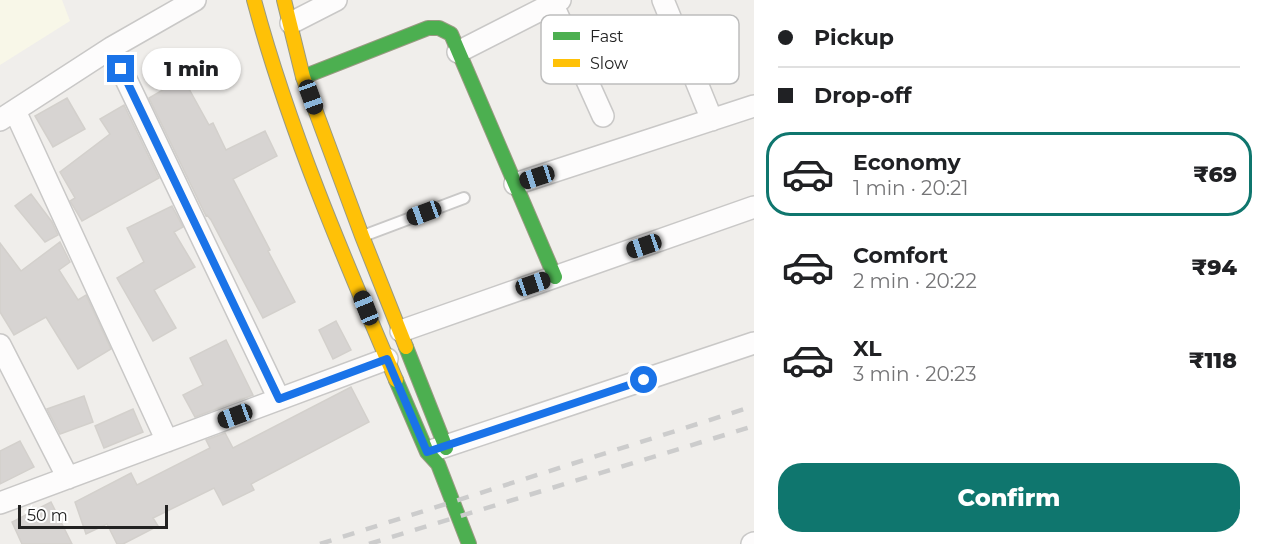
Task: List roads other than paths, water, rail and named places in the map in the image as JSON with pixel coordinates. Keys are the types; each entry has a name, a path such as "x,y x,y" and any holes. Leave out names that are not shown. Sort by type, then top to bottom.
{"street":[{"path":"167,441 7,115 111,48 195,0"},
{"path":"254,0 264,38 314,180 387,359 437,454"},
{"path":"284,0 303,77 362,236 401,331 437,454 469,544"},
{"path":"291,23 336,0"},
{"path":"663,0 669,15"},
{"path":"458,52 556,2"},
{"path":"303,77 429,28 439,28 451,34 555,277"},
{"path":"111,48 279,399"},
{"path":"590,84 603,116"},
{"path":"697,84 712,120"},
{"path":"515,184 754,106"},
{"path":"401,331 754,207"},
{"path":"437,454 754,343"},
{"path":"0,345 68,478"},
{"path":"0,503 387,359"}],"lane":[{"path":"362,236 464,198"}],"railway":[{"path":"320,544 754,406"},
{"path":"369,544 754,426"}]}
